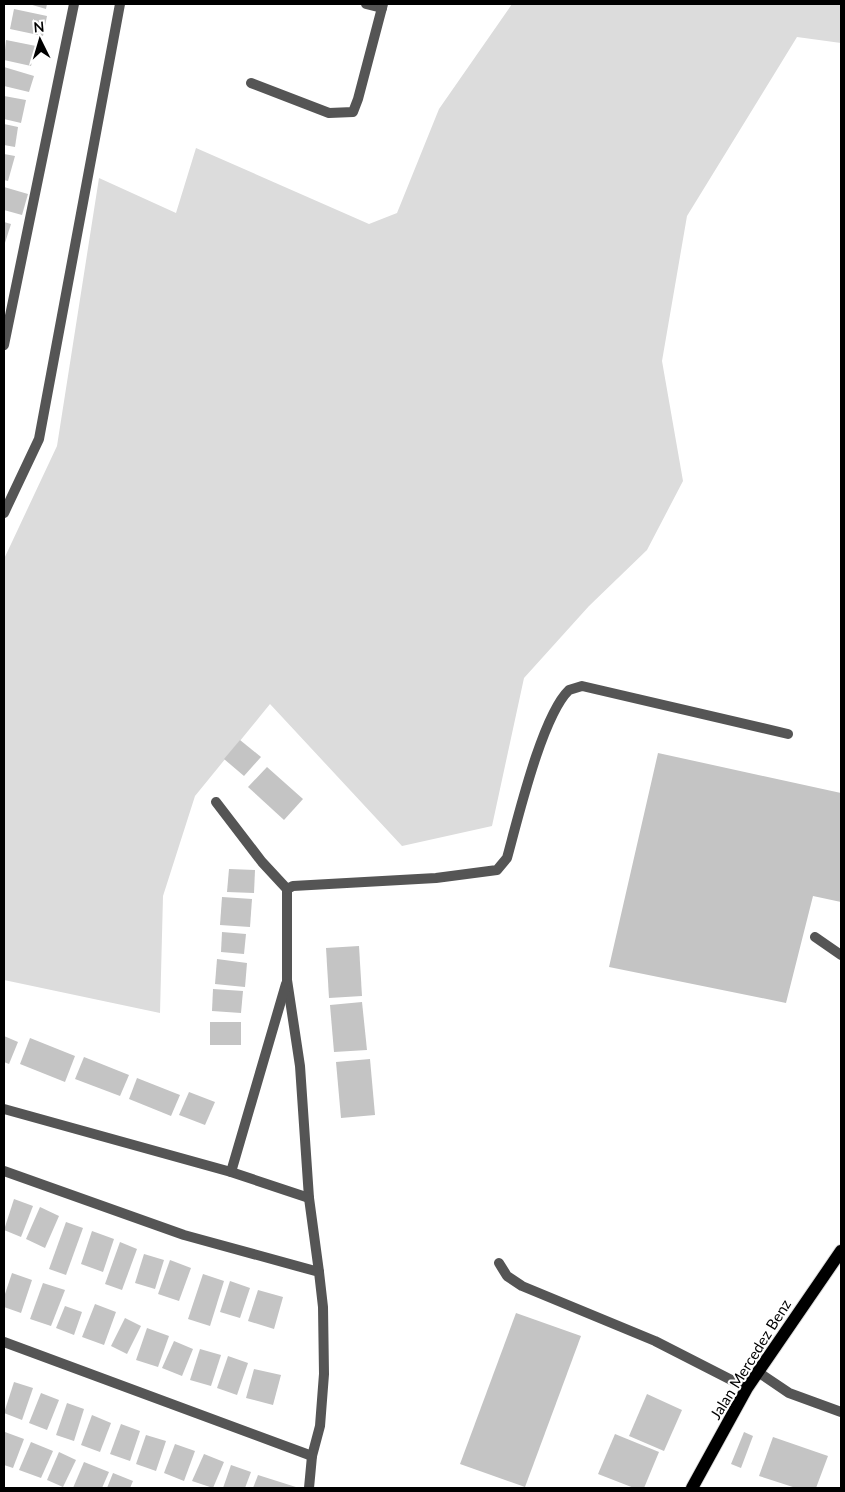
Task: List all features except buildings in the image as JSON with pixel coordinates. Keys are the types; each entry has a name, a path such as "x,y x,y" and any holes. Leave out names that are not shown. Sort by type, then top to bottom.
{"main road":[{"name":"Jalan Mercedez Benz","path":"692,1488 747,1388 841,1251"}],"street":[{"path":"4,345 74,4"},
{"path":"4,513 39,439 120,4"},
{"path":"251,83 329,113 352,112 358,98 383,6 366,4"},
{"path":"287,889 293,886 436,878 496,870 507,858 544,738 555,710 569,690 582,686 788,734"},
{"path":"216,802 262,862 287,889 287,980 300,1066 309,1198 323,1308 324,1374 320,1426 312,1456 309,1488"},
{"path":"815,937 841,955"},
{"path":"231,1172 287,980"},
{"path":"4,1108 231,1172 309,1198"},
{"path":"4,1171 184,1235 319,1272"},
{"path":"499,1263 507,1276 522,1286 655,1341 747,1388"},
{"path":"4,1342 312,1456"},
{"path":"758,1372 790,1393 841,1412"}],"shaded area":[{"path":"512,4 841,4 841,43 797,37 687,216 662,361 683,481 647,550 589,606 524,678 492,826 402,846 270,704 195,796 163,896 160,1013 4,980 4,559 57,446 99,178 176,213 196,148 369,224 397,213 439,109"}]}
